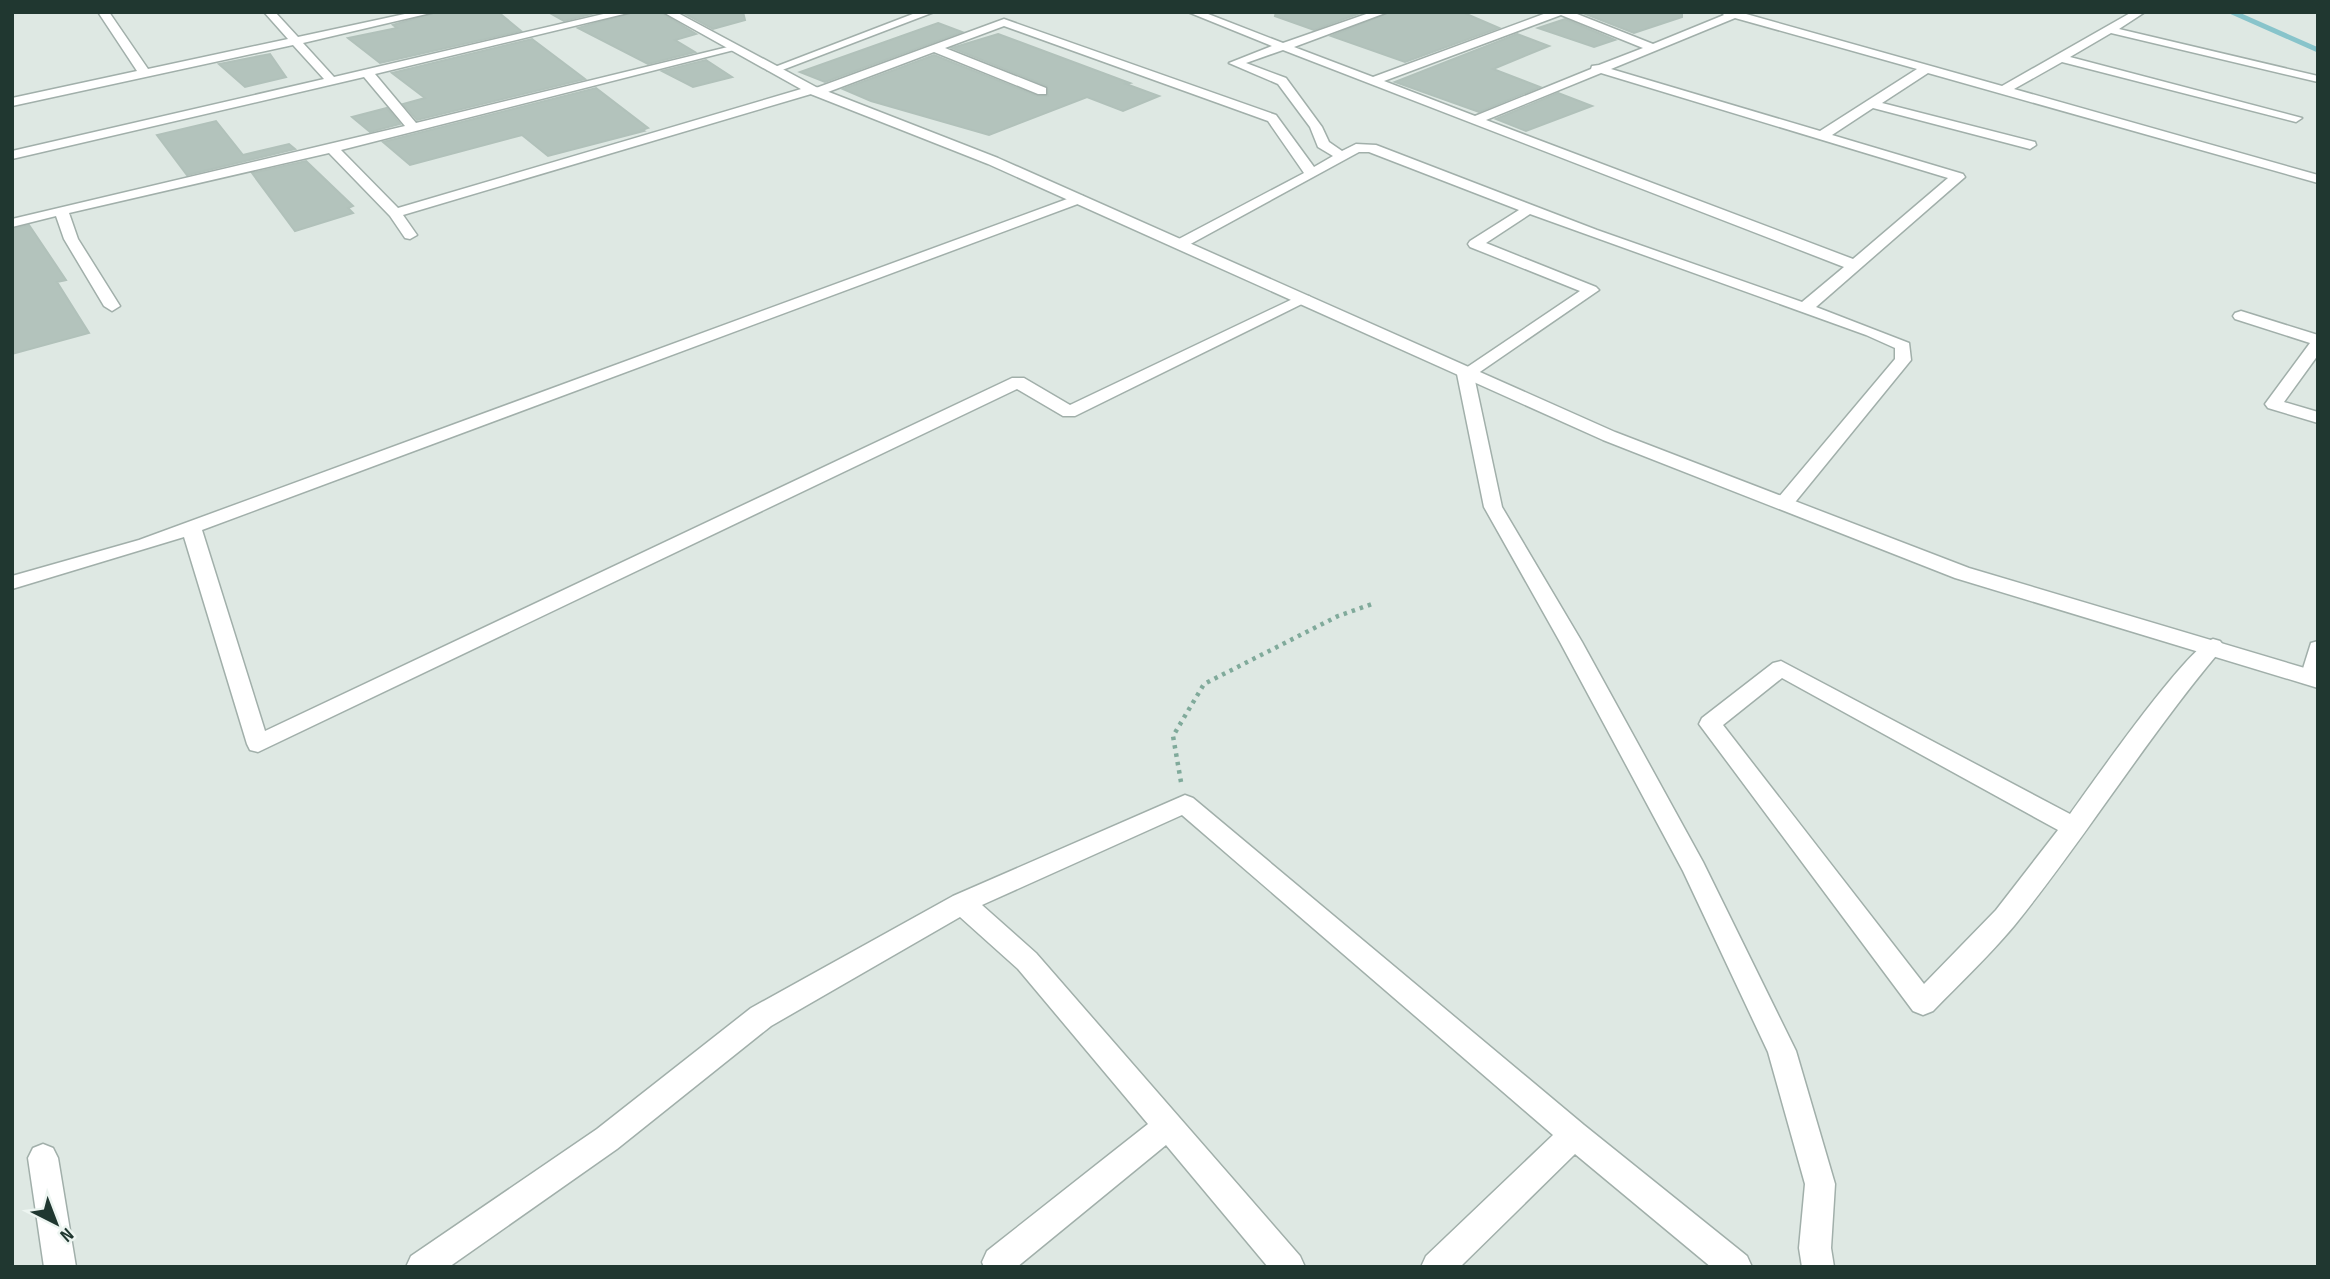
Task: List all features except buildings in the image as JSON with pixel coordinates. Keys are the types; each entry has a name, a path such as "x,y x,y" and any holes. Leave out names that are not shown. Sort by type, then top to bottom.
{"street":[{"path":"103,12 145,74"},
{"path":"270,12 331,80"},
{"path":"12,102 430,12"},
{"path":"12,155 627,12"},
{"path":"668,12 814,91 904,124 1078,199 1609,436 1962,572 2213,646 2314,679 2318,648"},
{"path":"773,70 929,12"},
{"path":"1193,12 1854,265"},
{"path":"1340,155 1323,144 1316,127 1282,81 1235,62 1383,12"},
{"path":"1372,81 1561,12 1652,47"},
{"path":"2004,90 2140,12"},
{"path":"1473,121 1730,14 2318,180"},
{"path":"395,213 814,91 1004,22 1272,118 1312,174"},
{"path":"2110,30 2315,79"},
{"path":"935,48 1042,91"},
{"path":"12,223 332,148 732,49"},
{"path":"2061,58 2296,118"},
{"path":"1596,68 1958,177 1805,308"},
{"path":"1822,136 1927,68"},
{"path":"366,72 412,127"},
{"path":"1872,104 2030,145"},
{"path":"332,148 395,213 411,235"},
{"path":"1180,244 1312,174 1340,155 1356,148 1371,148 1903,346 1903,360 1785,502"},
{"path":"15,576 146,544 1078,199"},
{"path":"1465,374 1591,290 1475,244 1529,209"},
{"path":"61,211 71,240 112,306"},
{"path":"191,527 258,744 1018,382 1069,411 1304,299"},
{"path":"2241,316 2318,342 2274,404 2318,418"},
{"path":"1465,374 1493,507 1694,869 1782,1051 1820,1184 1815,1248 1818,1267"},
{"path":"2074,827 1781,668 1710,724 1923,1003 2004,919 2074,827 2177,685 2213,646"},
{"path":"422,1267 607,1139 761,1017 962,903 1185,804 1574,1135 1736,1267"},
{"path":"962,903 1027,961 1166,1127 1289,1267"},
{"path":"998,1262 1166,1127"},
{"path":"1437,1267 1574,1135"},
{"path":"43,1158 60,1267"}],"path":[{"path":"1185,804 1173,736 1204,684 1339,616 1375,603"}],"waterway":[{"path":"2232,12 2318,50"}]}
